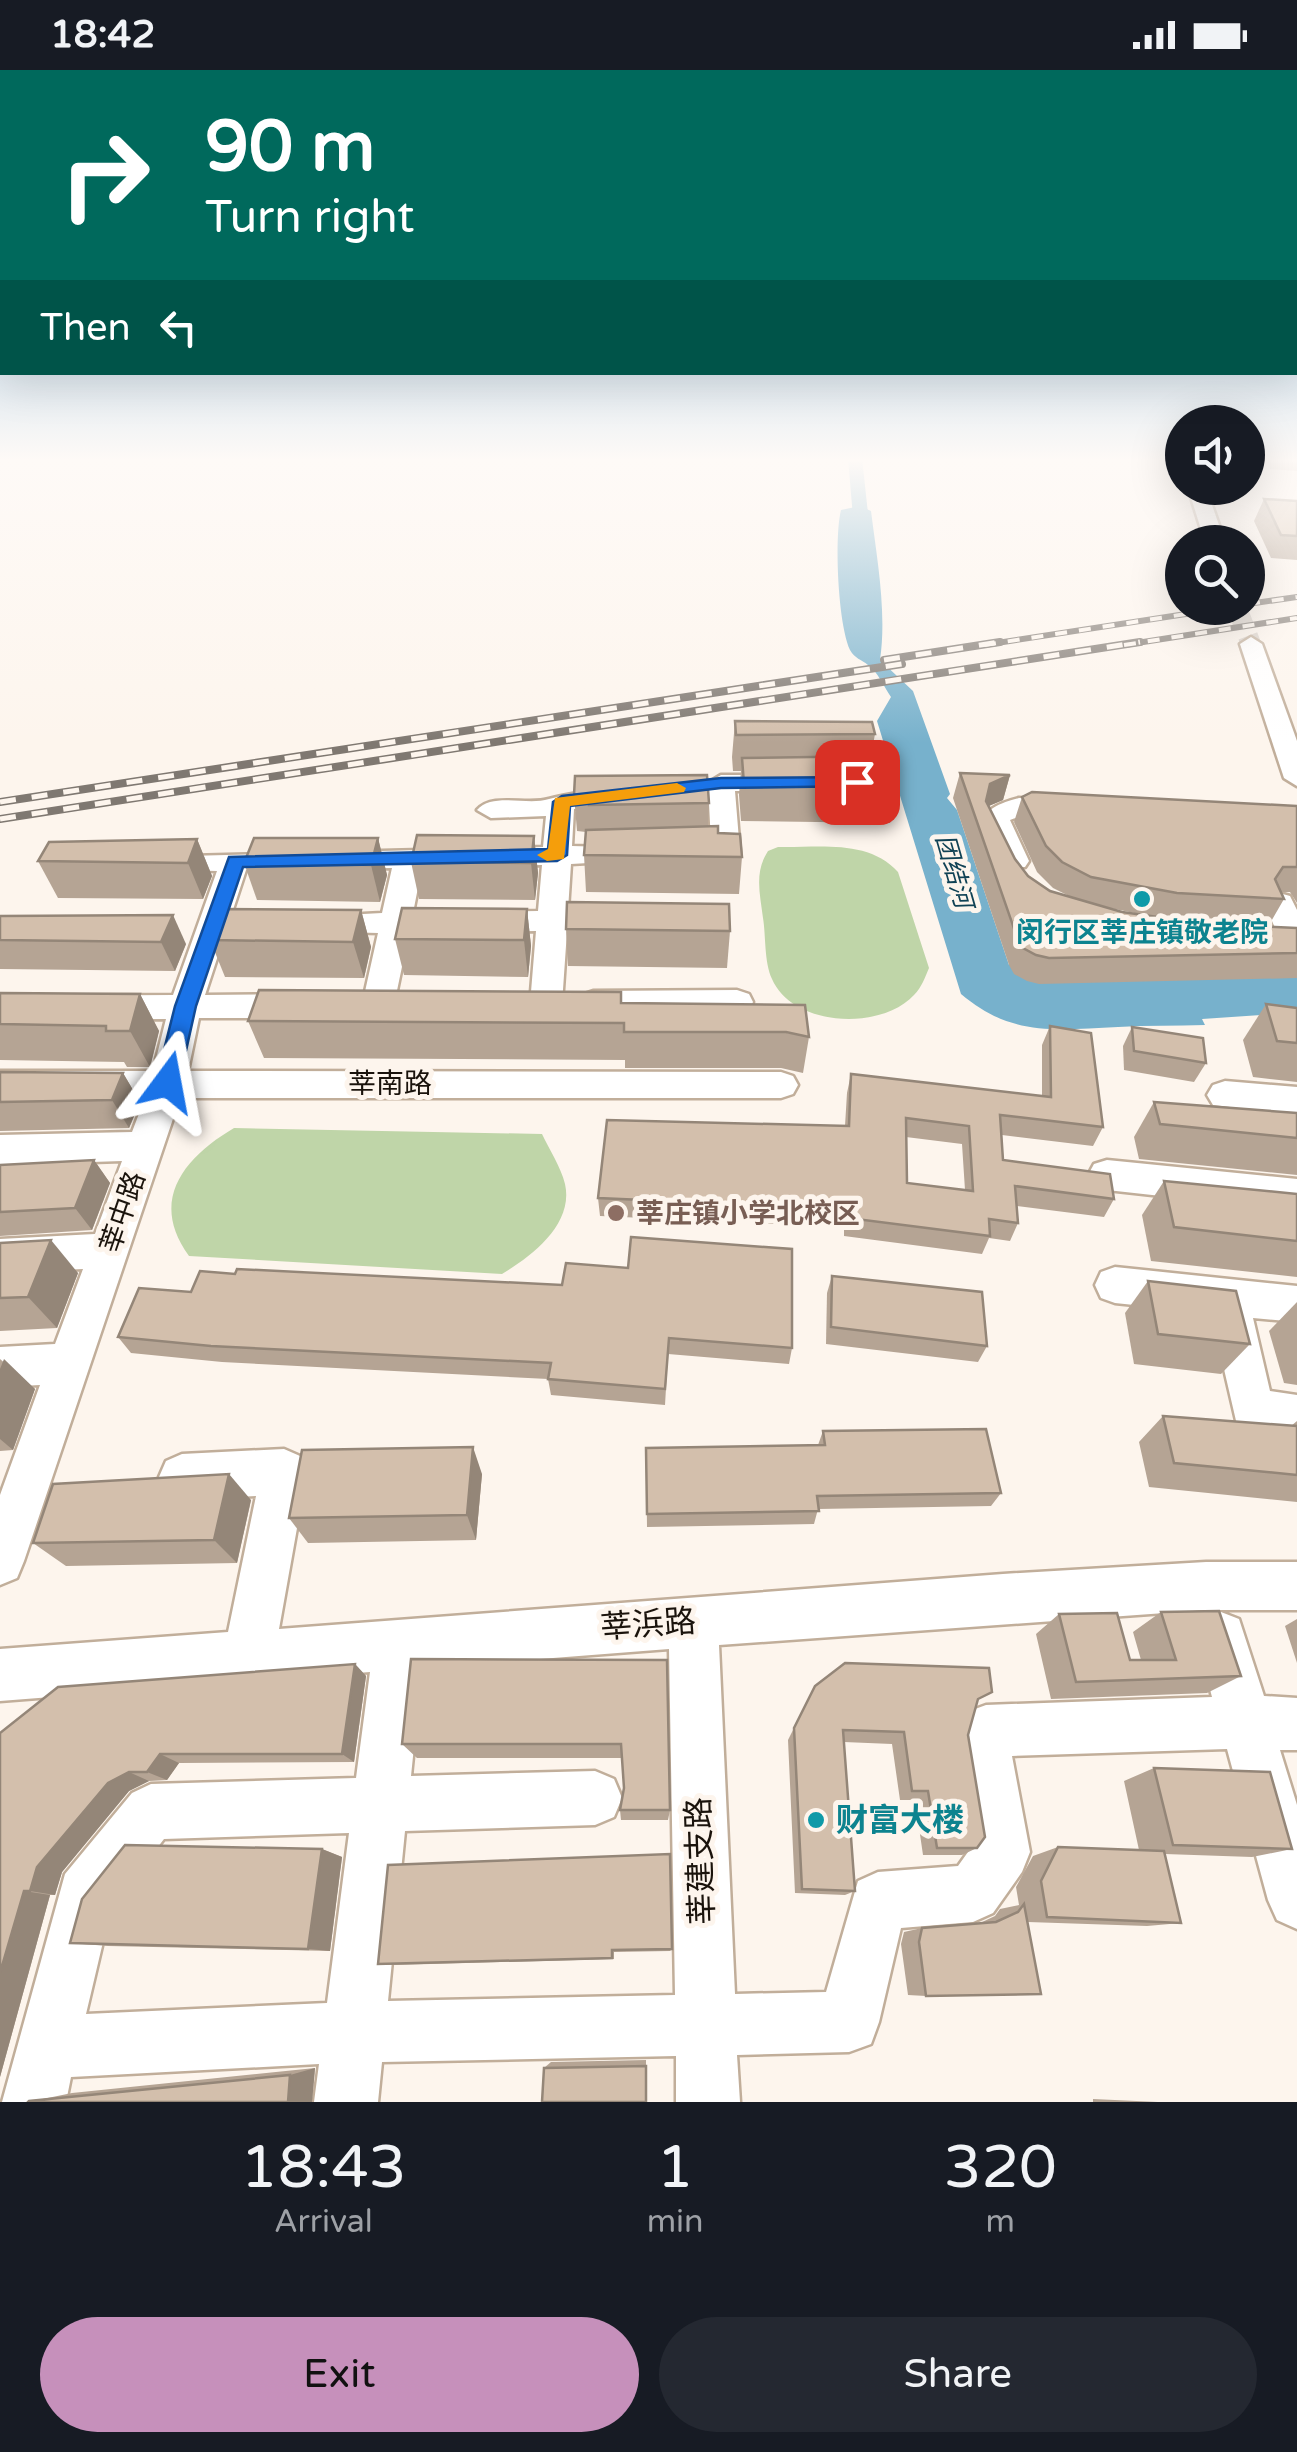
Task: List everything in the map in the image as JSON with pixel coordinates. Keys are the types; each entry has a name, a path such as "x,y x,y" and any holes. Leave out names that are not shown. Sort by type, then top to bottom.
{"street":[{"path":"1251,644 1297,778"},
{"path":"139,864 726,852 721,783"},
{"path":"686,787 817,783"},
{"path":"546,1004 562,802 650,792"},
{"path":"1027,882 996,825 996,816 1018,806 1098,810"},
{"path":"491,810 561,807"},
{"path":"332,859 341,826"},
{"path":"378,1005 409,858"},
{"name":"莘中路","path":"0,1561 31,1485 69,1363 168,1082 186,1006 235,861"},
{"path":"1239,938 1296,942 1279,903"},
{"path":"286,925 632,919"},
{"path":"509,1004 737,1002"},
{"path":"0,1008 415,1005"},
{"name":"莘南路","path":"0,1084 781,1086"},
{"path":"1225,1094 1297,1100"},
{"path":"0,1150 145,1146"},
{"path":"1106,1176 1297,1194"},
{"path":"0,1256 108,1250"},
{"path":"1115,1284 1297,1304"},
{"path":"1227,1296 1254,1410 1297,1416"},
{"path":"0,1367 69,1363"},
{"path":"146,1480 284,1472 249,1656"},
{"path":"1206,1586 1271,1722 1297,1900"},
{"name":"莘浜路","path":"0,1674 1206,1586 1297,1586"},
{"name":"莘建支路","path":"692,1621 708,2102"},
{"path":"346,2102 399,1644"},
{"path":"595,1798 150,1812 85,1894 41,2074 354,2032 849,2022 878,1900 973,1893 1002,1852 984,1747 986,1731 1271,1722"}],"green space":[{"path":"778,847 858,850 886,861 898,872 929,968 914,995 881,1014 838,1018 817,1015 783,995 768,965 759,883 768,851"},
{"path":"234,1128 542,1134 565,1184 563,1212 548,1237 502,1274 189,1256 177,1236 172,1199 187,1166"}],"water":[{"name":"团结河","path":"838,553 877,553 882,604 880,660 913,691 950,794 947,798 957,810 1009,965 1297,978 1297,1026 1261,1015 1202,1019 1205,1025 1035,1028 998,1018 961,994 877,721 891,697 875,672 852,653 846,638"}],"building":[{"path":"735,721 872,722 875,734 736,735"},
{"path":"880,756 882,766 893,766 898,786 744,784 742,758"},
{"path":"960,773 1010,775 990,784 986,801 1015,859 1028,876 1050,891 1122,912 1208,924 1297,928 1297,953 1049,958 1036,955 1018,940"},
{"path":"707,775 709,803 589,805 590,795 574,795 575,776"},
{"path":"1032,792 1297,806 1297,867 1283,867 1275,879 1284,899 1177,893 1091,877 1062,862 1046,846 1022,797"},
{"path":"718,826 718,833 740,834 742,857 584,855 586,830"},
{"path":"417,835 534,836 531,863 411,862"},
{"path":"254,838 378,838 371,865 244,863"},
{"path":"197,839 188,863 38,861 49,842"},
{"path":"567,902 729,904 730,931 566,929"},
{"path":"402,908 527,909 524,940 395,939"},
{"path":"222,909 361,910 353,942 210,940"},
{"path":"173,915 161,942 0,940 0,916"},
{"path":"259,990 621,992 621,1003 805,1005 809,1037 786,1032 624,1032 624,1023 248,1021"},
{"path":"0,993 140,994 130,1031 106,1031 106,1026 0,1024"},
{"path":"1266,1004 1297,1008 1297,1043 1277,1041"},
{"path":"1050,1026 1091,1033 1103,1127 1000,1115 1003,1160 1110,1174 1114,1199 1015,1186 1018,1223 989,1219 990,1236 848,1218 849,1209 598,1198 607,1120 849,1126 851,1074 1051,1097","holes":["906,1118 969,1126 973,1191 907,1183"]},
{"path":"1132,1027 1203,1038 1206,1063 1134,1051"},
{"path":"0,1072 123,1073 112,1100 0,1102"},
{"path":"1154,1102 1297,1113 1297,1138 1160,1124"},
{"path":"94,1160 75,1208 0,1212 0,1165"},
{"path":"1164,1181 1297,1194 1297,1241 1174,1227"},
{"path":"631,1237 792,1249 792,1348 669,1338 665,1389 548,1379 551,1363 211,1346 118,1337 139,1288 191,1292 200,1271 235,1274 237,1269 562,1285 566,1263 628,1268"},
{"path":"51,1240 28,1297 0,1298 0,1243"},
{"path":"832,1276 982,1292 987,1346 831,1327"},
{"path":"1148,1281 1236,1291 1250,1344 1158,1334"},
{"path":"1163,1416 1297,1426 1297,1475 1174,1463"},
{"path":"986,1429 1001,1493 817,1496 819,1511 647,1514 646,1448 825,1445 823,1431"},
{"path":"473,1447 467,1515 289,1518 302,1450"},
{"path":"229,1474 214,1540 33,1543 53,1484"},
{"path":"1219,1611 1241,1676 1076,1682 1059,1614 1117,1613 1130,1660 1176,1660 1161,1612"},
{"path":"411,1659 667,1660 670,1810 620,1810 624,1788 621,1744 402,1744"},
{"name":"财富大楼","path":"845,1663 989,1668 992,1692 978,1699 968,1735 985,1837 977,1848 937,1848 928,1791 912,1791 904,1732 843,1730 855,1891 802,1889 794,1728 815,1686"},
{"path":"355,1664 342,1754 160,1754 147,1772 129,1772 108,1783 37,1867 30,1891 24,1891 0,1973 0,1733 58,1687"},
{"path":"1154,1768 1270,1772 1292,1849 1173,1845"},
{"path":"125,1845 322,1849 308,1949 70,1943 82,1899"},
{"path":"1058,1847 1164,1851 1181,1923 1047,1917 1041,1881"},
{"path":"670,1854 672,1949 612,1950 612,1958 378,1964 388,1865"},
{"path":"1024,1904 1041,1994 926,1996 919,1942 922,1928 996,1922 1018,1912"},
{"path":"646,2066 646,2102 542,2102 544,2068"},
{"path":"290,2075 288,2102 28,2102 29,2101"}],"tunnel":[{"path":"1244,625 1251,644"}],"railway":[{"path":"1265,602 1297,597"},
{"path":"984,645 1165,617"},
{"path":"1124,645 1297,618"},
{"path":"884,660 1000,642"},
{"path":"0,819 1140,642"},
{"path":"0,802 902,664"}],"slow traffic":[{"path":"547,855 557,855 562,802 677,788"}],"place":[{"name":"闵行区莘庄镇敬老院","path":"1142,899"},
{"name":"莘庄镇小学北校区","path":"616,1213"},
{"name":"财富大楼","path":"816,1820"}],"route":[{"path":"168,1082 186,1006 235,861 557,855 562,802 721,783 857,782"}]}
